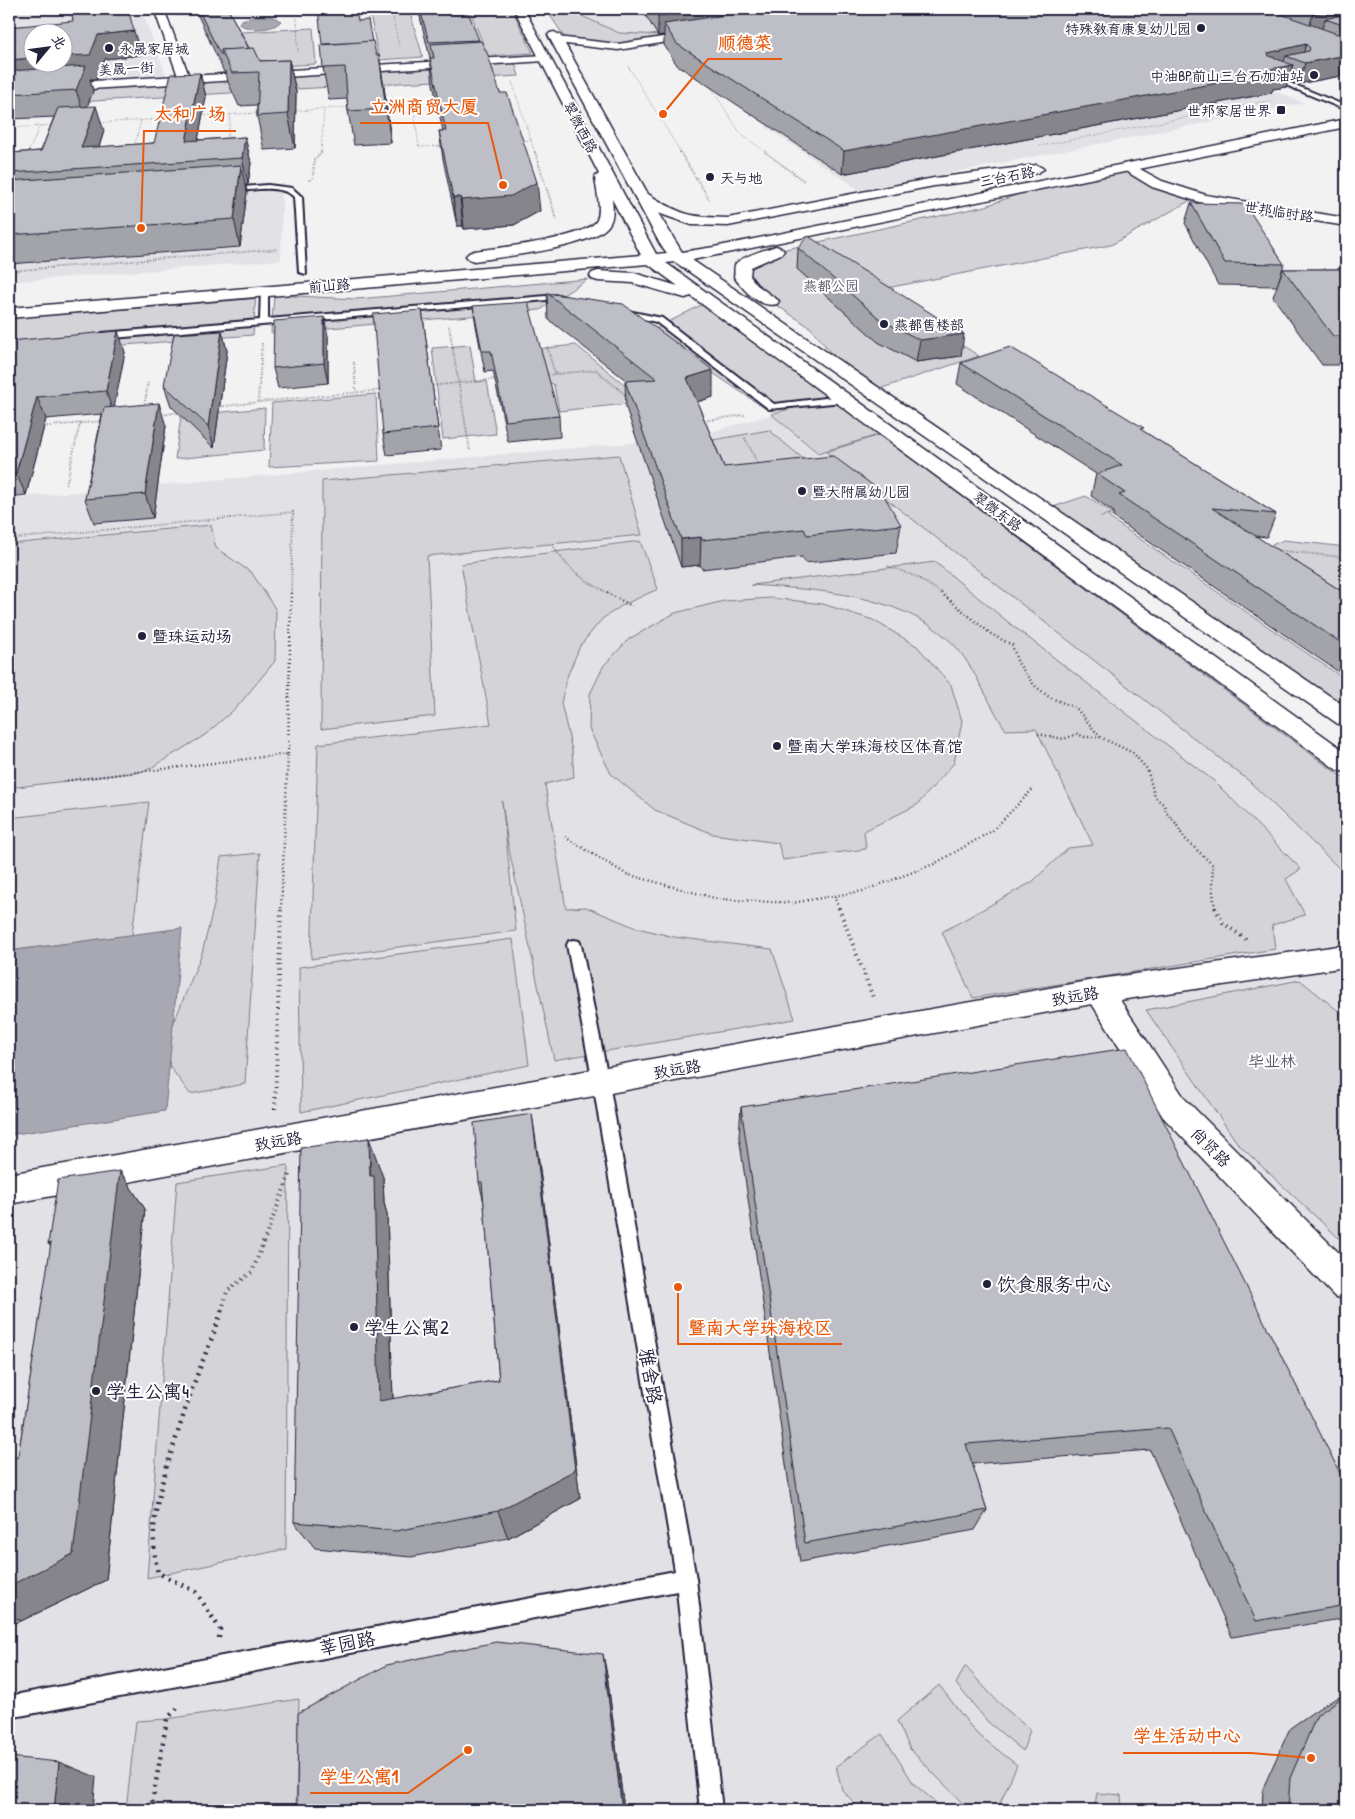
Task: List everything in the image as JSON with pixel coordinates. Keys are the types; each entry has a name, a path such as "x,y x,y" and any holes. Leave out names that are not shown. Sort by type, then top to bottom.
{"main road":[{"path":"158,9 185,80"},
{"name":"翠微西路","path":"519,9 647,252"},
{"name":"翠微西路","path":"549,24 557,40 575,64 643,197 678,247"},
{"path":"594,56 618,47 713,32"},
{"path":"557,40 618,47"},
{"name":"美晟一街","path":"9,90 545,58"},
{"path":"1324,113 1346,108"},
{"name":"三台石路","path":"647,252 678,247 714,252 1346,123"},
{"path":"601,165 605,215 602,225 584,236 553,244 457,260 647,252"},
{"name":"三台石路","path":"643,197 668,213 692,222 728,222 934,182 1053,167 707,236"},
{"name":"世邦临时路","path":"1129,167 1157,184 1204,199 1346,222"},
{"path":"781,308 751,288 742,277 743,265 772,252 986,206 1046,184"},
{"name":"翠微东路","path":"678,247 846,372 1346,718"},
{"name":"前山路","path":"9,314 264,291 647,252"},
{"name":"翠微东路","path":"647,252 716,307 1346,764"},
{"name":"前山路","path":"284,273 322,270"},
{"path":"264,291 365,293 581,275 634,278 680,290 716,307"},
{"path":"817,336 846,372"},
{"name":"致远路","path":"9,1189 1099,992 1346,956"},
{"name":"尚贤路","path":"1099,992 1174,1108 1346,1284"}],"lane":[{"path":"1280,72 1266,75 1346,108"},
{"path":"220,191 268,188 290,189 298,198 302,272"},
{"path":"264,291 264,322"},
{"path":"97,336 558,297 576,301"},
{"path":"613,310 659,320 772,407 843,398"},
{"name":"雅舍路","path":"574,945 602,1083 686,1579 711,1810"},
{"name":"莘园路","path":"9,1706 686,1579"}],"path":[{"path":"392,13 403,67"},
{"path":"297,18 299,73"},
{"path":"628,63 629,68 710,201"},
{"path":"511,79 557,222 584,236"},
{"path":"709,84 742,134 804,181"},
{"path":"383,105 413,103 419,148 448,146"},
{"path":"287,111 354,107"},
{"path":"290,189 313,178 314,160 322,152 324,109"},
{"path":"195,117 268,112"},
{"path":"227,141 231,114"},
{"path":"95,123 168,118"},
{"path":"132,156 141,120"},
{"path":"9,128 58,125"},
{"path":"28,154 40,126"},
{"path":"513,141 532,140"},
{"path":"9,271 301,248"},
{"path":"258,402 264,322"},
{"path":"449,325 470,451"},
{"path":"547,347 554,374"},
{"path":"354,362 356,392"},
{"path":"545,375 596,370 634,401"},
{"path":"421,386 506,378"},
{"path":"144,408 148,382"},
{"path":"210,408 384,390"},
{"path":"700,422 744,415 772,407"},
{"path":"153,416 182,412"},
{"path":"37,427 109,420"},
{"path":"66,485 80,423"},
{"path":"745,438 760,469"},
{"path":"1100,517 1118,511"},
{"path":"9,538 293,512 288,754 278,975 288,1182 252,1272 228,1291 216,1330 197,1374 172,1447 154,1515 154,1556 158,1573 196,1592 220,1629 215,1668 167,1719 151,1810"},
{"path":"553,545 557,555 581,576 632,606"},
{"path":"1267,553 1275,550 1342,557 1346,570"},
{"path":"888,566 901,569 925,581 989,632 1012,645 1020,667 1032,686 1060,703 1076,708 1079,714 1094,728 1100,737"},
{"path":"1038,734 1064,739 1076,734 1085,737 1100,737 1132,753 1147,769 1155,797 1164,805 1166,812 1175,822 1184,838 1213,865 1210,877 1213,888 1213,900 1220,919 1245,939 1288,964"},
{"path":"63,781 288,754"},
{"path":"565,837 626,874 718,899 792,903 863,891 934,864 992,831 1032,789"},
{"path":"834,896 886,1031"}],"shaded area":[{"name":"永晟家居城","path":"9,9 141,9 166,75 9,84"},
{"path":"171,9 321,9 175,17"},
{"path":"577,9 860,9 669,39 663,35 619,33 582,16"},
{"path":"258,16 271,16 281,21 272,27 261,29 249,28 239,24 241,20"},
{"path":"1183,53 1304,103 861,191 766,127"},
{"path":"282,190 281,260 9,282 9,208"},
{"path":"771,415 818,454 888,432 1346,765 1346,1810 9,1810 9,498 688,438"},
{"path":"182,928 165,1111 9,1135 9,951"}],"green space":[{"path":"369,9 409,9 423,57 379,60"},
{"path":"469,9 512,9 533,53 488,56"},
{"path":"546,9 577,9 582,16 619,33 663,35 666,37 616,45 565,38"},
{"path":"313,28 316,64 259,67 241,32"},
{"path":"515,63 519,76 9,106 9,93"},
{"name":"燕都公园","path":"1129,167 1191,200 1111,245 876,290 979,356 873,391 846,372 811,328 751,288 743,265 772,252 986,206 1046,184"},
{"path":"588,279 540,310 271,333 274,295 357,299"},
{"path":"256,294 253,335 9,354 9,316"},
{"path":"703,304 888,432 818,453 771,414 829,398 766,409 651,331"},
{"path":"470,345 476,382 487,381 496,434 443,439 432,348"},
{"path":"576,345 646,402 559,411 554,385 542,378 536,349"},
{"path":"376,394 379,461 269,467 272,403"},
{"path":"265,408 264,450 175,459 181,416"},
{"path":"769,430 827,479 733,488 713,440"},
{"path":"879,435 1346,780 1346,875 1249,781 826,452"},
{"path":"619,455 642,535 427,556 435,716 321,729 322,481"},
{"path":"1086,496 1115,514 1108,517 1346,680 1346,714 1050,508"},
{"name":"暨珠运动场","path":"211,525 216,548 252,573 276,610 275,661 238,706 205,735 146,771 9,788 9,544"},
{"path":"1284,540 1346,547 1346,621 1247,555"},
{"path":"640,541 658,589 623,605 602,619 580,646 567,677 561,703 572,750 574,777 545,784 566,908 586,907 634,927 674,937 772,949 795,1019 554,1060 508,845 502,801 516,931 311,959 318,744 491,724 461,564"},
{"path":"935,562 1013,626 1214,781 1301,869 1286,879 1305,915 1272,925 1275,949 973,998 942,932 1032,882 1068,848 1093,845 1036,729 1006,730 972,670 957,649 949,640 928,624 905,612 881,603 829,592 751,585"},
{"name":"暨南大学珠海校区体育馆","path":"772,598 823,604 873,620 917,646 951,685 962,721 954,763 917,805 864,831 866,849 783,860 778,843 713,834 655,810 611,774 589,729 590,694 604,665 629,639 675,613 724,601"},
{"path":"149,802 132,935 9,951 9,818"},
{"path":"260,853 245,1084 190,1094 168,1064 170,1032 202,953 214,905 221,857"},
{"path":"513,939 529,1065 301,1112 299,967"},
{"name":"毕业林","path":"1300,980 1346,1017 1346,1245 1238,1144 1146,1010"},
{"path":"288,1165 286,1549 147,1578 177,1182"},
{"path":"965,1666 999,1703 1030,1730 1023,1751 988,1722 956,1684"},
{"path":"939,1685 975,1732 1017,1765 997,1810 969,1810 910,1749 897,1721"},
{"path":"299,1699 296,1810 126,1810 136,1721 167,1719"},
{"path":"882,1734 914,1784 945,1810 861,1810 842,1790 836,1766"},
{"path":"1097,1793 1121,1795 1122,1810 1094,1810"}],"building":[{"path":"71,9 128,9 134,31 98,35 90,55 72,56 72,22 62,22 73,21"},
{"path":"198,9 228,9 249,49 221,50 222,54 220,54"},
{"path":"318,9 356,9 358,21 368,20 372,42 322,44"},
{"path":"420,9 456,9 458,13 468,12 479,40 429,42"},
{"path":"653,9 704,9 658,16"},
{"path":"767,9 1267,9 1346,37 1346,55 1305,63 1286,56 1309,51 1310,48 1306,44 1268,53 1269,56 1293,65 1271,69 1278,72 844,151 677,44 664,24"},
{"path":"1297,9 1338,9 1313,14"},
{"path":"1346,14 1346,26 1325,19"},
{"path":"22,26 22,59 9,60 9,27"},
{"path":"373,41 376,55 379,55 386,109 348,111 345,67 323,68 321,45"},
{"path":"481,41 488,55 500,93 507,93 537,182 511,196 461,200 460,197 453,197 439,131 446,131 430,58 434,58 431,44"},
{"path":"254,48 260,61 289,60 288,114 257,116 259,72 232,73 221,50"},
{"path":"86,66 76,90 9,94 9,71 72,72 72,67"},
{"path":"200,73 186,141 245,137 242,158 9,173 9,153 41,151 58,108 96,106 81,148 154,143 171,74"},
{"path":"241,165 234,219 9,235 9,181"},
{"path":"1191,203 1245,204 1284,264 1225,263"},
{"path":"808,236 964,334 920,340 881,320 798,248"},
{"path":"1283,269 1346,269 1346,336 1333,336"},
{"path":"547,293 623,304 713,370 687,378 724,467 833,456 882,492 901,525 807,535 804,529 702,540 701,537 681,539 625,381 657,379"},
{"path":"528,302 559,416 505,421 491,351 482,351 473,306"},
{"path":"422,310 438,428 383,434 373,314"},
{"path":"324,317 324,363 273,368 274,321"},
{"path":"118,331 106,391 37,397 16,473 9,473 9,341"},
{"path":"222,331 208,426 164,385 174,334"},
{"path":"1010,347 1144,428 1140,429 1276,514 1212,508 1346,594 1346,646 1119,495 1125,493 1097,474 1122,465 961,363"},
{"path":"159,403 145,494 85,499 104,408"},
{"name":"饮食服务中心","path":"1127,1048 1346,1485 1346,1605 1256,1621 1168,1428 966,1444 987,1510 805,1543 741,1107"},
{"name":"学生公寓2","path":"532,1114 575,1470 498,1511 396,1531 294,1522 301,1148 369,1138 370,1176 374,1176 379,1401 499,1380 482,1182 479,1182 474,1123"},
{"path":"120,1171 73,1554 9,1586 9,1459 18,1457 51,1243 48,1244 58,1180"},
{"path":"496,1642 603,1654 622,1810 523,1810 523,1808 510,1810 297,1810 298,1713 387,1665"},
{"path":"1346,1695 1346,1810 1288,1810 1290,1778 1317,1715"},
{"path":"9,1757 59,1762 54,1810 9,1810"}],"place":[{"name":"特殊教育康复幼儿园","path":"1201,28"},
{"name":"永晟家居城","path":"109,48"},
{"name":"中油BP前山三台石加油站","path":"1314,75"},
{"name":"世邦家居世界","path":"1281,110"},
{"name":"顺德菜","path":"663,114"},
{"name":"天与地","path":"710,177"},
{"name":"立洲商贸大厦","path":"503,185"},
{"name":"太和广场","path":"141,228"},
{"name":"燕都售楼部","path":"884,324"},
{"name":"暨大附属幼儿园","path":"802,491"},
{"name":"暨珠运动场","path":"142,636"},
{"name":"暨南大学珠海校区体育馆","path":"777,746"},
{"name":"饮食服务中心","path":"987,1284"},
{"name":"暨南大学珠海校区","path":"678,1287"},
{"name":"学生公寓2","path":"354,1327"},
{"name":"学生公寓4","path":"96,1391"},
{"name":"学生公寓1","path":"468,1750"},
{"name":"学生活动中心","path":"1311,1758"}]}
